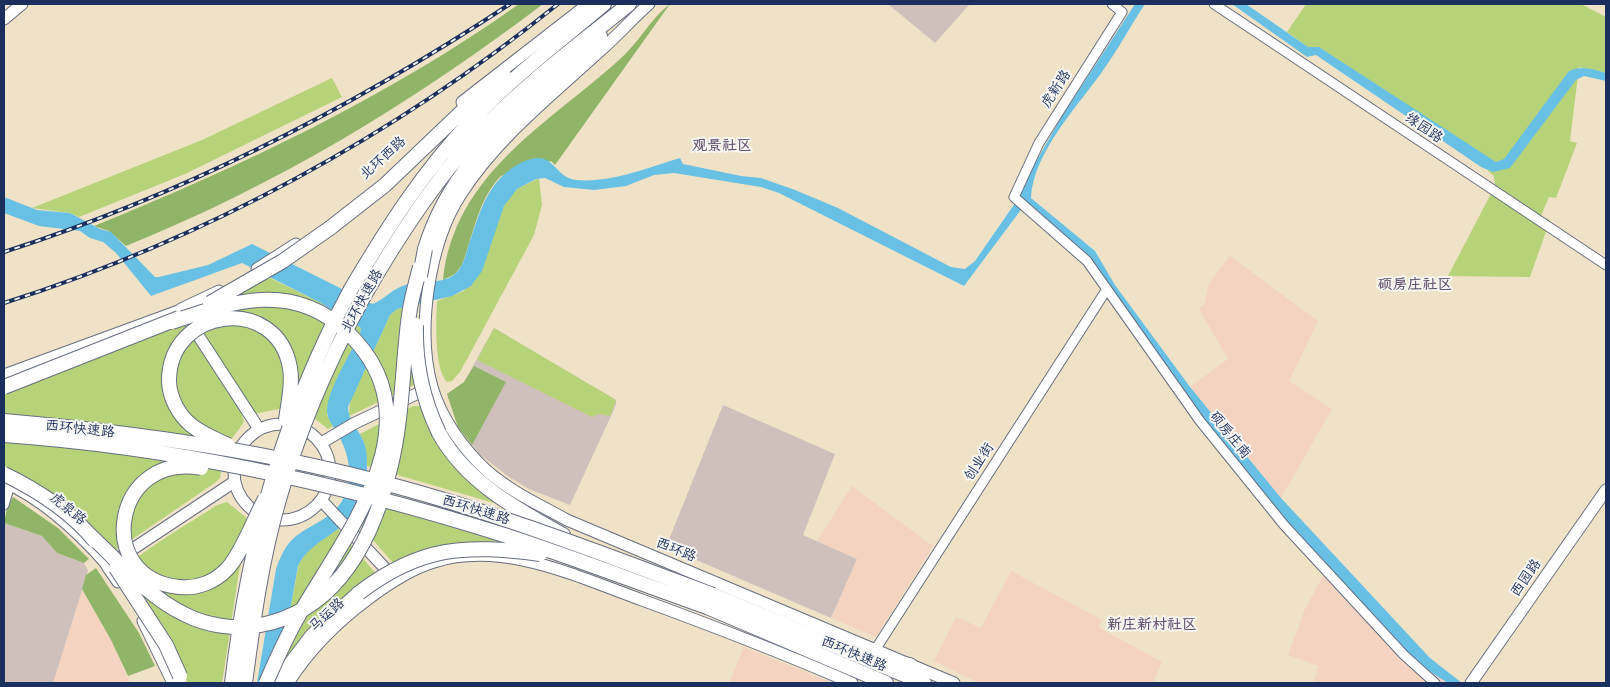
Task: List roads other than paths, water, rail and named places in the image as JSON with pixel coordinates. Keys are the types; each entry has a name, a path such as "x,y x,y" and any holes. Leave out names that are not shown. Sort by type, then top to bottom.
{"highway":[{"name":"北环快速路","path":"232,683 247,579 265,499 283,442 318,353 351,288 402,206 444,152 481,111 604,4"},
{"name":"北环快速路","path":"246,683 260,582 278,504 314,399 347,327 364,296 415,213 474,138 532,84 630,4"},
{"path":"581,545 533,518 484,486 462,465 442,438 426,400 417,358 416,316 425,272 425,249 442,205 466,169 506,124 586,52 630,4"},
{"path":"172,322 244,285 330,228 385,185 472,102 560,41"},
{"path":"6,480 43,496 89,534 158,597 178,611 201,621 234,627 258,626 289,617 320,599 342,577 362,547 373,521 388,478 397,429 409,314 425,272"},
{"path":"4,388 172,322 212,308 248,300 277,300 303,305 331,318 360,346 373,367 383,397 385,443 381,464 370,494 351,532 296,620 266,683"},
{"path":"240,451 191,425 180,412 171,393 170,373 178,349 194,330 214,320 236,318 254,322 271,332 283,347 290,366 291,380 283,442"},
{"name":"西环快速路","path":"4,421 128,434 240,451 405,488 581,545 710,601 834,661 886,683"},
{"name":"西环快速路","path":"4,435 126,448 279,476 397,504 504,535 710,601 856,654 924,683"},
{"path":"265,499 234,561 220,576 208,583 183,588 162,583 140,569 127,548 123,520 127,506 136,490 157,473 186,467 320,493 437,522 553,556"},
{"path":"89,534 130,588 156,629 182,683"},
{"path":"276,683 299,651 319,628 359,593 395,569 431,555 471,548 504,549 574,559"},
{"path":"856,654 910,665"},
{"path":"834,661 867,683"}],"main road":[{"path":"6,11 20,4"},
{"name":"北环西路","path":"181,309 214,294 252,272 361,197 397,166 467,98 588,4"},
{"path":"321,443 356,423 432,386 426,346 425,272 451,211 471,179 527,116 601,51 649,4"},
{"path":"181,309 259,429"},
{"name":"西环路","path":"432,386 455,434 487,470 514,491 568,520 954,683"},
{"path":"279,423 293,424 306,430 321,443 327,453 330,469 324,503 302,516 284,520 272,519 250,508 238,494 234,482 234,463 238,451 249,436 259,429 279,423"},
{"path":"173,683 148,630 107,566 234,482"},
{"name":"西园路","path":"1471,683 1606,490"},
{"path":"324,503 396,580 434,562 477,556 528,562 728,631 852,683"},
{"path":"607,588 623,544"},
{"name":"马运路","path":"289,682 306,657 331,630 359,606 396,580"}],"street":[{"name":"虎新路","path":"1015,198 1039,143 1122,12 1112,4"},
{"name":"缘园路","path":"1214,4 1606,265"},
{"name":"硕房庄南","path":"1015,198 1088,261 1200,421 1284,525 1404,655 1435,683"},
{"name":"创业街","path":"875,650 1107,289"},
{"path":"4,374 181,309"},
{"path":"4,505 6,480"},
{"name":"虎泉路","path":"6,480 62,521 107,566"}],"water":[{"path":"1135,4 1145,4 1094,83 1048,146 1034,181 1031,198 1095,251 1115,285 1190,387 1281,498 1430,658 1462,683 1448,683 1416,663 1274,507 1217,437 1088,257 1026,203 964,286 779,193 761,187 674,173 654,175 626,186 594,190 564,187 545,178 536,179 517,189 504,206 482,271 471,286 452,296 397,309 390,315 348,407 349,416 364,441 366,453 366,479 361,499 351,516 310,550 298,566 277,683 257,683 276,569 281,556 295,537 330,514 342,501 346,493 349,478 347,455 342,441 329,420 327,411 335,382 360,334 361,328 321,303 242,263 151,296 116,253 103,242 90,238 80,231 39,226 4,213 4,197 37,210 70,213 100,229 111,232 155,277 208,265 252,244 372,304 402,286 439,281 455,274 463,262 480,212 491,190 506,172 529,159 539,158 546,160 568,178 589,180 629,174 680,158 683,164 741,176 761,178 795,190 838,208 951,267 965,269 975,261 1020,196 1021,188 1061,118"},
{"path":"1232,4 1246,4 1308,47 1319,47 1496,162 1504,159 1569,71 1583,68 1597,70 1606,73 1606,81 1584,76 1576,80 1510,168 1493,172 1481,167 1316,55 1307,57"}],"railway":[{"path":"4,252 71,229 137,203 265,145 328,113 390,78 510,4"},
{"path":"4,303 79,277 152,248 224,215 295,179 364,140 431,97 495,52 558,4"}],"district":[{"name":"观景社区","path":"722,146"},
{"name":"硕房庄社区","path":"1415,285"},
{"name":"新庄新村社区","path":"1152,625"}]}
